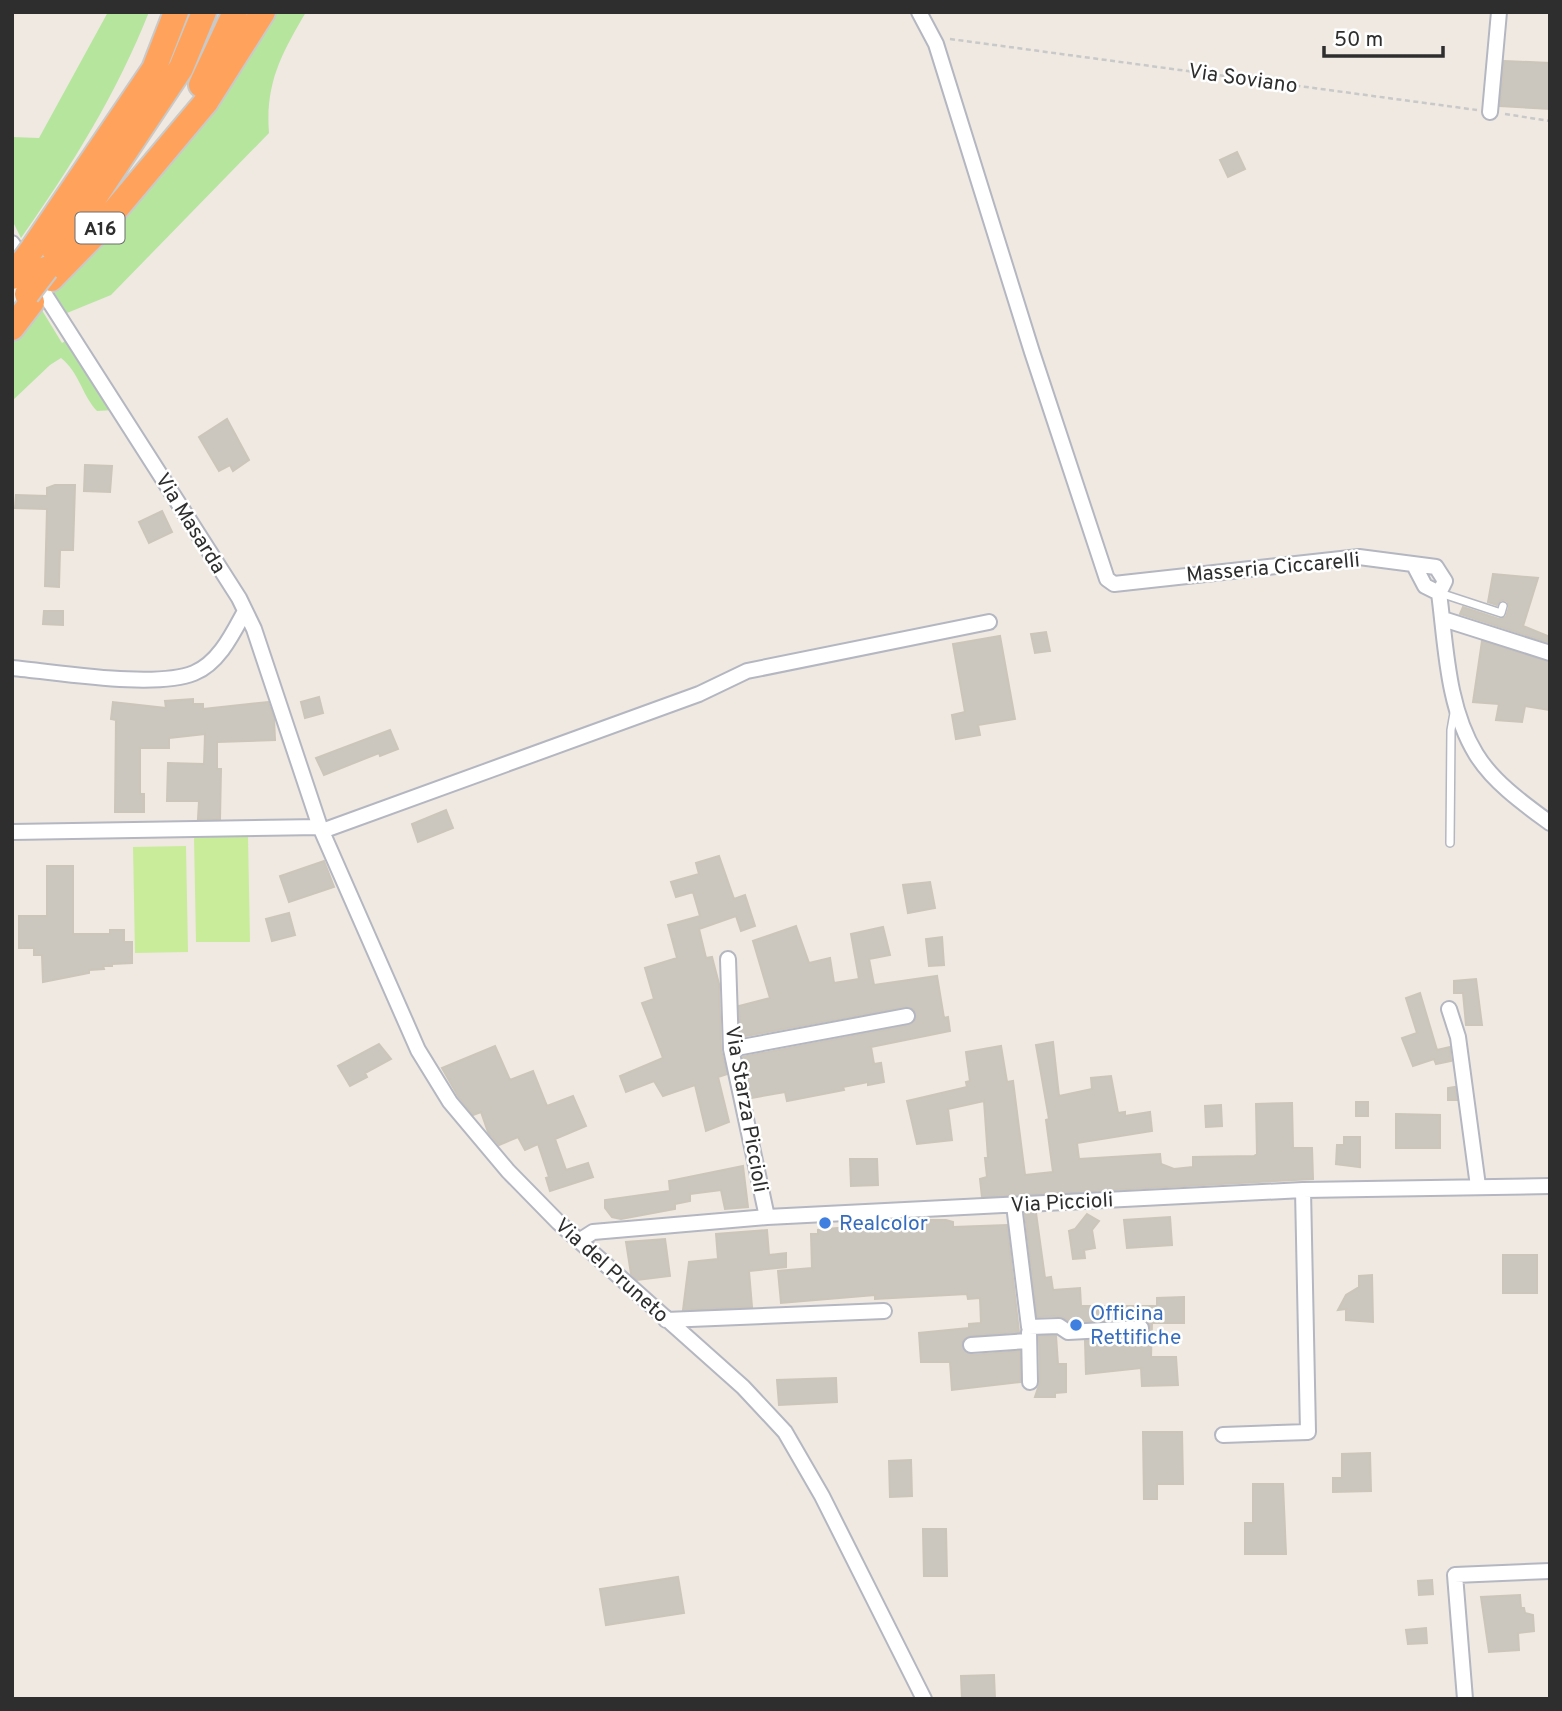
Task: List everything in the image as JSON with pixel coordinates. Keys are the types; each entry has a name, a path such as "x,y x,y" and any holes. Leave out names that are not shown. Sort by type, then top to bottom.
{"highway":[{"path":"19,292 23,245 154,69 176,12"},
{"path":"49,274 181,68 204,12"},
{"path":"144,174 195,97 235,12"},
{"path":"144,174 206,102 263,12"},
{"name":"A16","path":"12,328 19,292 49,274 96,233 144,174"}],"street":[{"path":"919,12 936,44"},
{"path":"1490,112 1499,12"},
{"name":"Masseria Ciccarelli","path":"936,44 1097,555 1107,579 1114,584 1359,557 1436,566 1445,581 1439,593 1456,706 1466,735 1491,774 1550,823"},
{"name":"Via Masarda","path":"23,245 245,611 285,719 321,829"},
{"path":"1414,565 1425,586 1439,593"},
{"path":"12,668 168,680 196,672 214,658 245,611"},
{"path":"1443,619 1550,653"},
{"path":"12,832 321,829 699,694 747,671 989,622"},
{"name":"Via del Pruneto","path":"321,829 418,1050 450,1102 508,1171 579,1241 743,1387 785,1432 822,1496 924,1699"},
{"name":"Via Starza Piccioli","path":"728,959 731,1049 767,1217"},
{"path":"1448,1009 1458,1037 1478,1186"},
{"path":"731,1049 907,1016"},
{"name":"Via Piccioli","path":"579,1241 593,1231 767,1217 1303,1190 1550,1186"},
{"path":"1223,1435 1308,1432 1303,1190"},
{"path":"1014,1205 1028,1334 1030,1382"},
{"path":"666,1320 884,1311"},
{"path":"971,1345 1059,1326 1068,1332 1141,1328"},
{"path":"1465,1699 1455,1575 1550,1571"}],"lane":[{"path":"1439,593 1501,613 1503,606"},
{"path":"1450,843 1451,730 1456,706"}],"path":[{"name":"Via Soviano","path":"936,44 953,38 983,41 1550,121"}],"green space":[{"path":"108,12 149,12 123,72 92,129 21,238 12,220 12,137 39,138"},
{"path":"272,12 306,12 277,69 268,115 269,133 111,295 67,313 53,291 107,233"},
{"path":"40,307 62,343 67,340 114,410 97,411 72,370 61,358 12,401 12,338"},
{"path":"248,836 250,942 196,942 194,837"},
{"path":"186,846 188,952 135,953 133,847"}],"building":[{"path":"1504,61 1550,63 1550,109 1500,106"},
{"path":"1237,152 1245,169 1228,177 1220,160"},
{"path":"227,419 249,460 233,471 230,465 219,471 199,437"},
{"path":"85,465 112,466 110,492 84,491"},
{"path":"55,485 75,485 73,550 60,550 59,587 45,586 47,509 15,508 16,495 47,496 47,488"},
{"path":"162,511 172,532 149,543 139,522"},
{"path":"1493,574 1538,578 1523,626 1550,637 1550,643 1460,614 1463,607 1499,619 1506,617 1509,607 1507,601 1501,600 1497,605 1488,602"},
{"path":"44,611 63,611 63,625 43,624"},
{"path":"1046,632 1050,651 1035,653 1031,634"},
{"path":"1000,636 1015,719 978,725 980,735 956,739 952,715 965,712 953,644"},
{"path":"1482,641 1550,662 1550,710 1525,706 1522,722 1496,720 1499,704 1473,702"},
{"path":"319,697 323,713 305,718 301,702"},
{"path":"193,699 193,704 203,704 203,709 268,702 274,718 275,740 217,742 217,769 221,769 220,819 198,819 199,801 167,801 168,763 204,764 205,734 169,738 169,748 140,748 140,794 144,794 144,812 115,812 116,720 111,719 113,702 166,708 165,701"},
{"path":"390,730 398,749 380,756 379,753 324,775 316,758"},
{"path":"446,810 453,828 418,842 412,824"},
{"path":"719,856 734,899 745,895 755,926 741,931 736,916 699,929 706,958 712,957 719,984 721,1050 727,1074 718,1077 729,1122 706,1131 695,1085 663,1096 654,1081 626,1092 620,1076 663,1058 642,1003 654,999 645,968 677,958 668,925 700,916 693,892 676,897 671,882 699,874 696,863"},
{"path":"324,861 334,887 289,902 280,876"},
{"path":"47,866 73,866 73,934 110,934 110,930 124,930 124,942 132,942 132,963 112,964 103,966 104,969 89,970 89,973 43,982 42,955 34,955 34,948 19,948 19,916 47,916"},
{"path":"930,882 935,908 908,913 903,885"},
{"path":"289,913 295,935 272,941 266,919"},
{"path":"796,926 809,963 830,958 834,983 859,979 851,934 883,927 890,955 869,959 874,985 937,976 944,1018 948,1017 950,1031 871,1047 874,1064 881,1063 884,1082 868,1085 868,1082 843,1087 844,1090 787,1101 785,1092 751,1098 742,1057 909,1025 916,1019 914,1009 905,1007 740,1037 739,1006 770,998 753,941"},
{"path":"942,937 944,965 929,966 926,939"},
{"path":"1476,979 1482,1025 1466,1025 1463,993 1454,993 1454,981"},
{"path":"1420,993 1437,1050 1450,1047 1451,1061 1436,1064 1434,1059 1413,1066 1402,1038 1417,1033 1406,998"},
{"path":"1053,1042 1059,1096 1092,1089 1091,1078 1111,1076 1118,1113 1125,1112 1125,1116 1150,1112 1152,1131 1077,1143 1079,1159 1160,1154 1161,1164 1174,1169 1193,1167 1193,1157 1254,1156 1257,1154 1256,1104 1292,1103 1293,1148 1312,1148 1313,1179 982,1197 980,1179 987,1177 985,1158 988,1158 984,1101 948,1109 952,1140 917,1144 907,1101 967,1087 966,1082 970,1081 966,1052 1001,1046 1007,1082 1013,1081 1025,1175 1053,1172 1046,1120 1049,1119 1036,1045"},
{"path":"379,1044 391,1059 365,1073 367,1077 350,1086 338,1066"},
{"path":"495,1046 510,1080 533,1071 547,1106 573,1096 586,1126 555,1139 566,1170 588,1163 593,1177 550,1191 546,1178 549,1177 538,1144 525,1150 518,1137 499,1145 488,1132 481,1112 473,1115 458,1096 442,1068"},
{"path":"1455,1087 1457,1100 1448,1100 1448,1088"},
{"path":"1356,1102 1368,1102 1368,1116 1356,1116"},
{"path":"1221,1105 1222,1126 1206,1127 1205,1106"},
{"path":"1396,1114 1440,1115 1440,1148 1396,1148"},
{"path":"1344,1137 1360,1137 1360,1167 1336,1164 1337,1145 1344,1145"},
{"path":"850,1159 877,1159 878,1185 851,1186"},
{"path":"743,1166 748,1207 725,1209 721,1190 690,1194 690,1201 675,1204 675,1209 621,1219 612,1217 605,1208 605,1200 670,1191 669,1181"},
{"path":"1036,1213 1045,1278 1051,1277 1053,1290 1080,1288 1081,1306 1157,1306 1157,1298 1184,1297 1184,1323 1152,1323 1151,1357 1176,1357 1178,1385 1142,1386 1141,1368 1086,1374 1085,1341 1146,1336 1150,1327 1145,1319 1071,1322 1059,1316 1037,1317 1025,1214"},
{"path":"1087,1214 1099,1221 1092,1230 1095,1248 1084,1250 1085,1258 1073,1259 1069,1231 1075,1229"},
{"path":"1170,1217 1172,1245 1127,1248 1124,1220"},
{"path":"918,1220 946,1220 953,1222 953,1227 1007,1225 1019,1332 970,1336 963,1340 962,1346 971,1355 1020,1351 1020,1382 952,1390 950,1362 921,1362 919,1333 969,1328 969,1324 981,1323 980,1298 968,1299 967,1294 875,1299 875,1295 781,1303 778,1271 812,1268 811,1234 818,1234 818,1230"},
{"path":"767,1230 769,1255 786,1253 786,1267 749,1271 752,1307 683,1310 689,1262 718,1259 716,1234"},
{"path":"665,1239 670,1276 637,1280 631,1274 626,1242"},
{"path":"1503,1255 1537,1255 1537,1293 1503,1293"},
{"path":"1372,1275 1373,1322 1346,1320 1346,1309 1338,1310 1346,1295 1359,1287 1359,1276"},
{"path":"1039,1336 1056,1336 1058,1364 1066,1364 1066,1392 1055,1393 1055,1397 1035,1397 1040,1382"},
{"path":"836,1378 837,1402 779,1405 777,1380"},
{"path":"1143,1432 1182,1432 1183,1484 1157,1484 1157,1499 1144,1499"},
{"path":"1370,1453 1371,1491 1333,1492 1333,1478 1342,1478 1342,1454"},
{"path":"911,1460 912,1496 890,1497 889,1461"},
{"path":"1253,1484 1283,1484 1286,1554 1245,1554 1245,1523 1253,1523"},
{"path":"923,1529 946,1529 947,1576 924,1576"},
{"path":"678,1577 684,1613 606,1625 600,1589"},
{"path":"1432,1580 1433,1594 1419,1595 1418,1581"},
{"path":"1520,1595 1521,1608 1524,1608 1525,1613 1533,1615 1534,1631 1518,1633 1519,1650 1489,1652 1481,1597"},
{"path":"1426,1628 1427,1643 1408,1644 1406,1630"},
{"path":"994,1675 995,1699 962,1699 961,1676"}],"place":[{"name":"Realcolor","path":"825,1223"},
{"name":"Officina Rettifiche","path":"1076,1325"}]}
